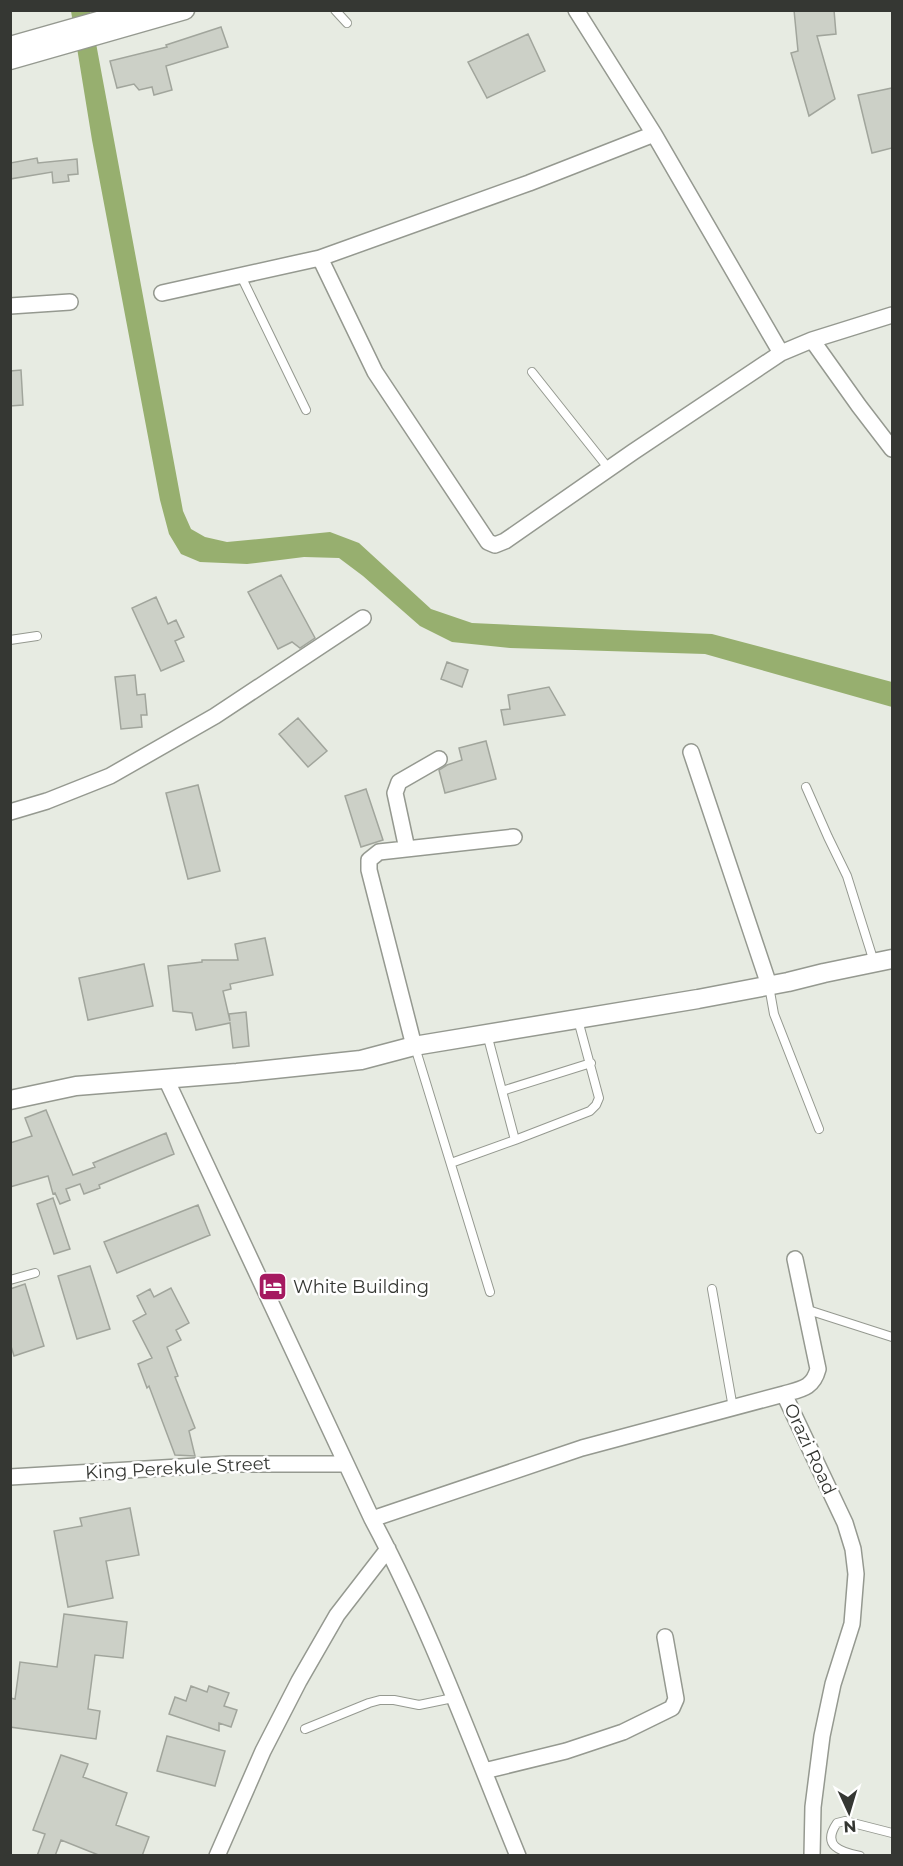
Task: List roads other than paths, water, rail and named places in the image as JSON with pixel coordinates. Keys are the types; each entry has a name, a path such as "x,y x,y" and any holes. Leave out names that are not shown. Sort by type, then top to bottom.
{"street":[{"path":"106,26 137,10"},
{"path":"10,46 52,41 106,26 185,10"},
{"path":"576,10 654,134 781,353"},
{"path":"10,60 52,41"},
{"path":"162,293 320,258 528,183 654,134"},
{"path":"320,258 375,372 488,542 495,545 505,541 781,353 812,340 892,315"},
{"path":"10,306 70,302"},
{"path":"812,340 892,448"},
{"path":"10,812 46,801 110,776 215,716 363,618"},
{"path":"691,752 769,985"},
{"path":"407,849 395,793 399,782 440,759"},
{"path":"414,1046 369,870 369,860 379,852 514,837"},
{"path":"10,1100 76,1086 361,1060 414,1046 698,999 892,959"},
{"path":"166,1078 388,1549 484,1771 518,1856"},
{"path":"784,1394 804,1388 815,1380 818,1369 795,1259"},
{"name":"Orazi Road","path":"372,1519 582,1448 784,1394 845,1524 853,1549 856,1574 852,1624 833,1684 822,1736 813,1807 812,1856"},
{"name":"King Perekule Street","path":"10,1477 230,1464 346,1464"},
{"path":"217,1856 263,1751 299,1682 338,1615 388,1549"},
{"path":"484,1771 566,1751 623,1732 672,1708 676,1698 665,1637"}],"lane":[{"path":"335,10 347,23"},
{"path":"241,276 306,410"},
{"path":"532,372 609,469"},
{"path":"10,640 37,636"},
{"path":"806,787 847,876 874,962"},
{"path":"769,985 774,1014 819,1129"},
{"path":"451,1163 590,1111 596,1106 599,1098 578,1018"},
{"path":"487,1033 515,1140"},
{"path":"414,1046 490,1292"},
{"path":"502,1091 591,1063"},
{"path":"10,1280 35,1273"},
{"path":"712,1289 733,1408"},
{"path":"805,1309 892,1337"},
{"path":"305,1729 380,1700 419,1705 453,1698"},
{"path":"860,1856 842,1852 834,1847 833,1829 837,1823 845,1821 892,1833"}],"place":[{"name":"White Building","path":"272,1287"}]}
